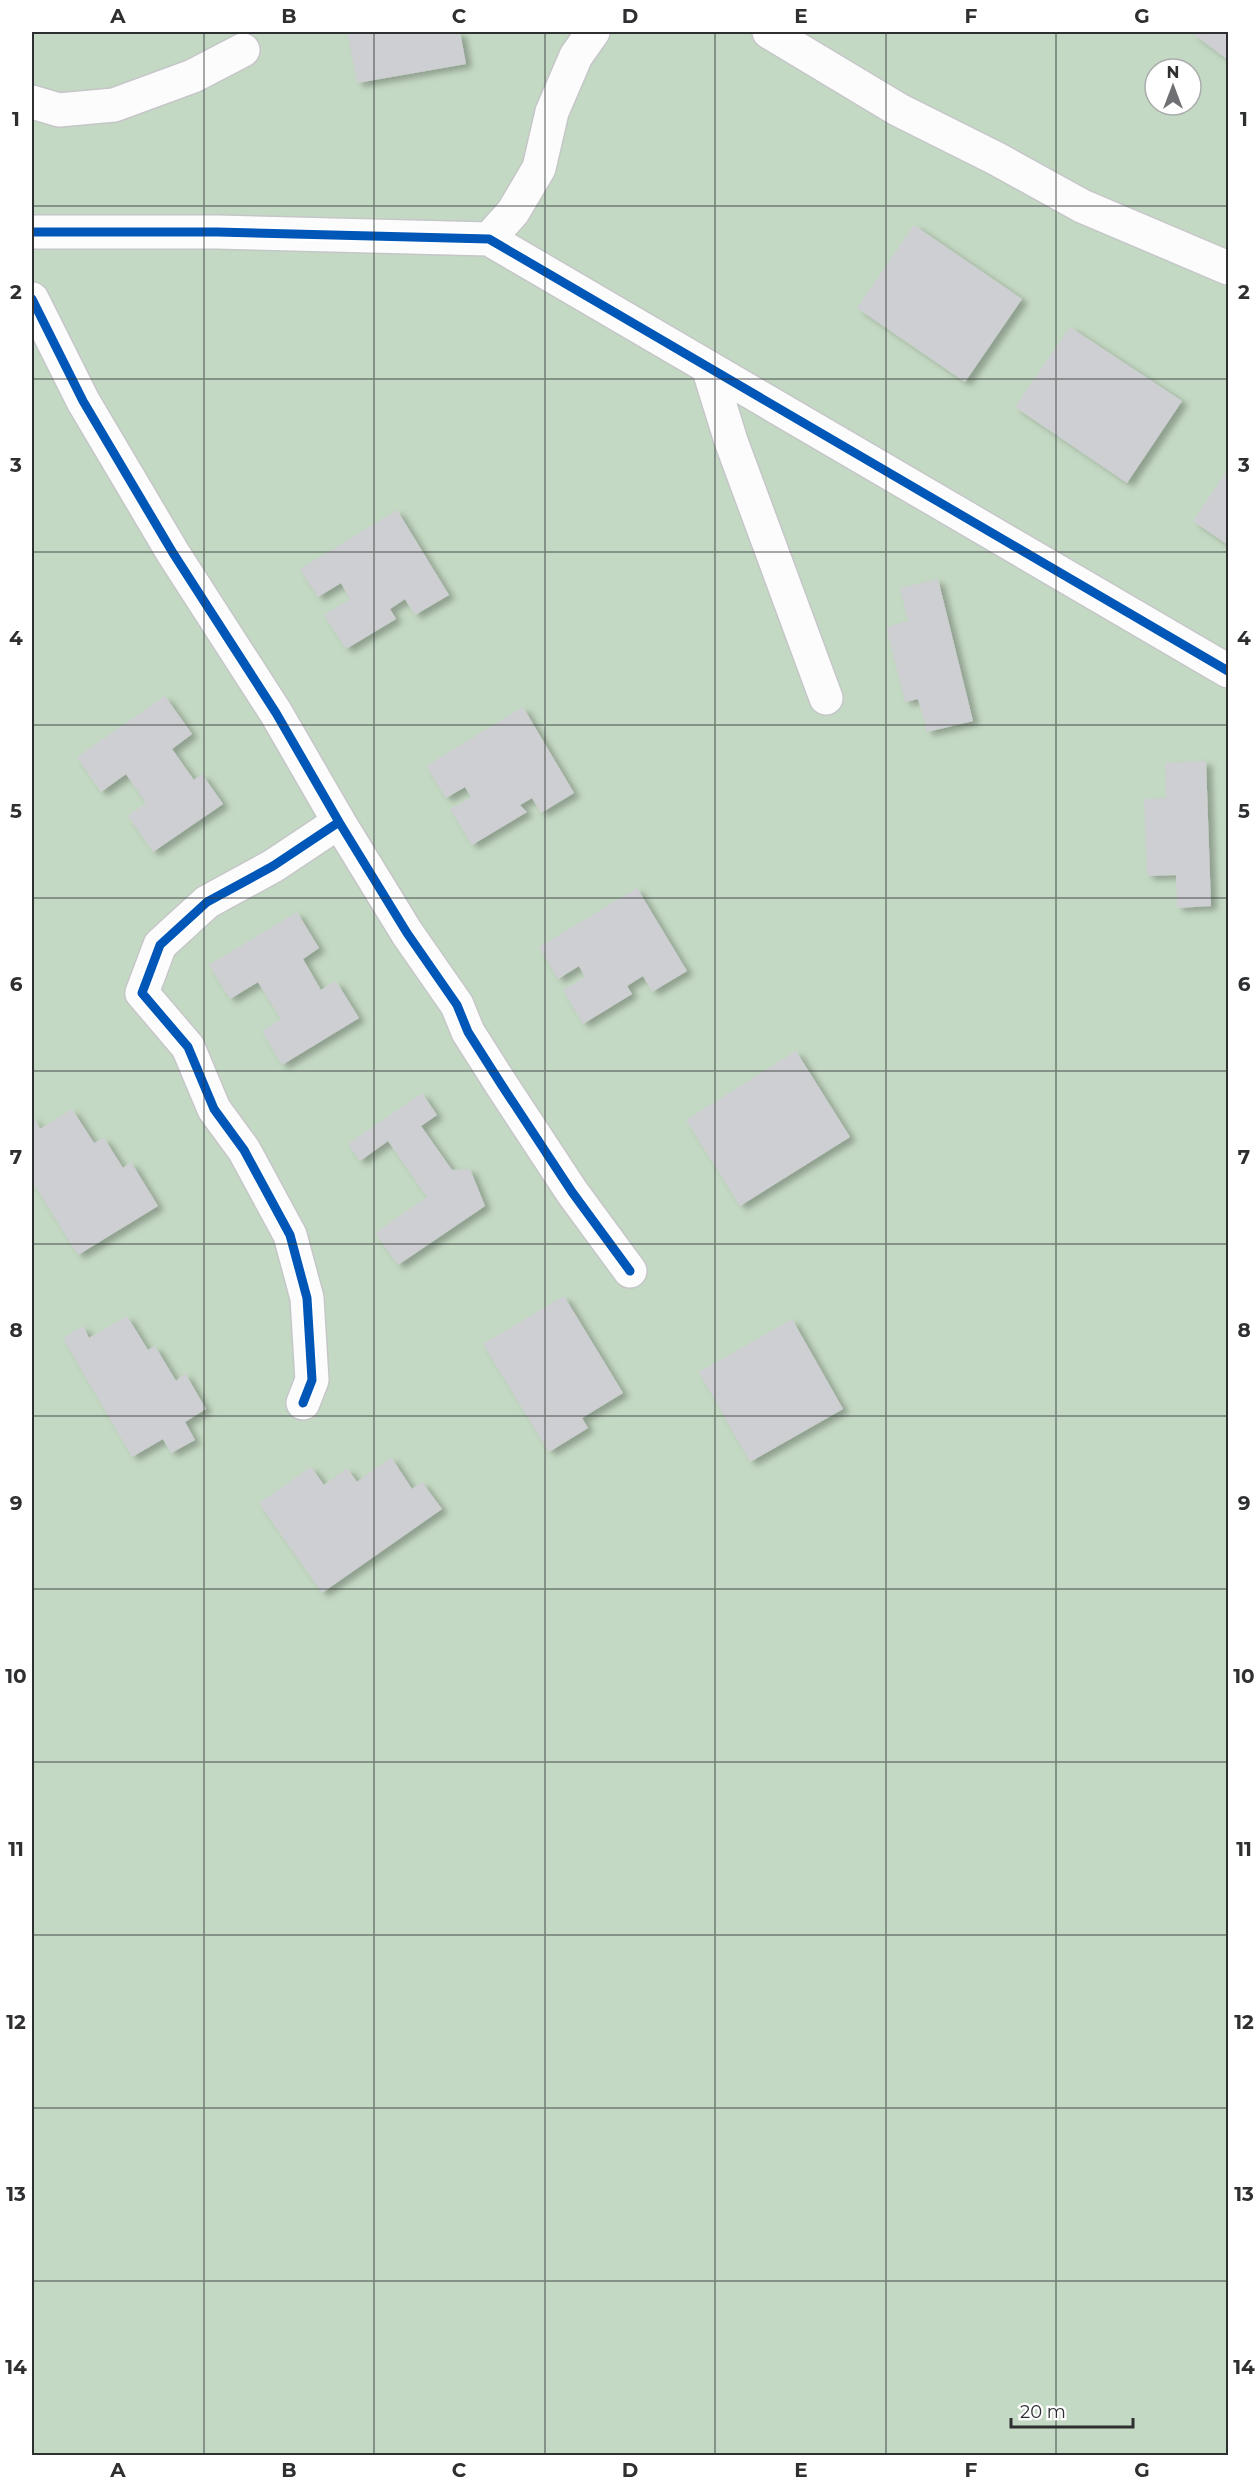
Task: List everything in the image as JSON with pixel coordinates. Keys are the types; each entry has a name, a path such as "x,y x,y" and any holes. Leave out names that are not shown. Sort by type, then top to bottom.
{"street":[{"path":"489,239 513,212 539,168 552,112 576,56 593,32"},
{"path":"769,32 899,110 997,159 1082,206 1228,268"},
{"path":"32,102 59,110 114,105 193,76 243,50"},
{"path":"32,232 216,232 489,239 1228,671"},
{"path":"32,299 83,401 173,553 276,713 407,933 458,1005 468,1032 501,1084 572,1192 630,1271"},
{"path":"708,367 731,441 826,698"},
{"path":"303,1403 312,1380 307,1298 290,1235 244,1150 214,1110 188,1047 142,993 160,945 207,902 273,866 339,822"}],"green space":[{"path":"32,32 1228,32 1228,2455 32,2456"}],"building":[{"path":"347,32 460,32 466,64 357,83"},
{"path":"1228,32 1228,60 1192,33"},
{"path":"914,225 1022,299 965,382 857,308"},
{"path":"1070,327 1182,401 1127,483 1015,407"},
{"path":"1228,469 1228,545 1193,521"},
{"path":"397,510 449,595 415,615 405,599 390,609 396,619 346,649 324,615 350,599 341,583 318,597 300,569"},
{"path":"938,579 973,721 927,732 918,699 905,702 886,627 908,621 900,588"},
{"path":"165,696 192,734 172,749 194,780 202,774 223,804 153,852 128,816 146,803 126,774 101,792 77,757"},
{"path":"523,707 574,793 541,813 532,798 520,805 527,812 472,845 450,809 471,797 465,787 446,798 426,766"},
{"path":"1206,761 1211,906 1177,908 1176,875 1147,876 1144,799 1166,798 1165,763"},
{"path":"637,888 687,971 652,992 643,976 627,986 632,994 583,1024 563,990 585,977 579,966 558,979 539,947"},
{"path":"297,912 319,948 303,959 321,990 336,981 359,1018 282,1065 262,1031 281,1019 258,982 230,999 209,965"},
{"path":"796,1051 850,1137 740,1206 686,1120"},
{"path":"422,1093 437,1115 421,1126 452,1170 470,1169 485,1206 398,1265 375,1233 427,1197 388,1141 360,1161 348,1144"},
{"path":"72,1109 94,1143 104,1138 123,1168 131,1162 158,1206 78,1255 32,1181 32,1115 40,1129"},
{"path":"564,1296 623,1393 582,1418 588,1428 549,1452 483,1344"},
{"path":"127,1316 148,1350 155,1346 176,1381 185,1373 206,1409 185,1422 195,1440 171,1453 163,1439 132,1457 63,1338 83,1326 89,1338"},
{"path":"792,1319 843,1409 750,1462 699,1372"},
{"path":"391,1457 412,1489 422,1482 442,1509 322,1593 259,1503 311,1467 324,1485 347,1468 357,1482"}],"cycle path":[{"path":"32,232 217,232 489,239 1228,671"},
{"path":"32,299 83,401 173,553 276,713 407,933 457,1005 468,1032 501,1084 572,1192 630,1271"},
{"path":"303,1403 312,1380 307,1298 290,1235 244,1150 214,1109 188,1047 142,993 160,945 207,902 273,866 339,822"}]}
